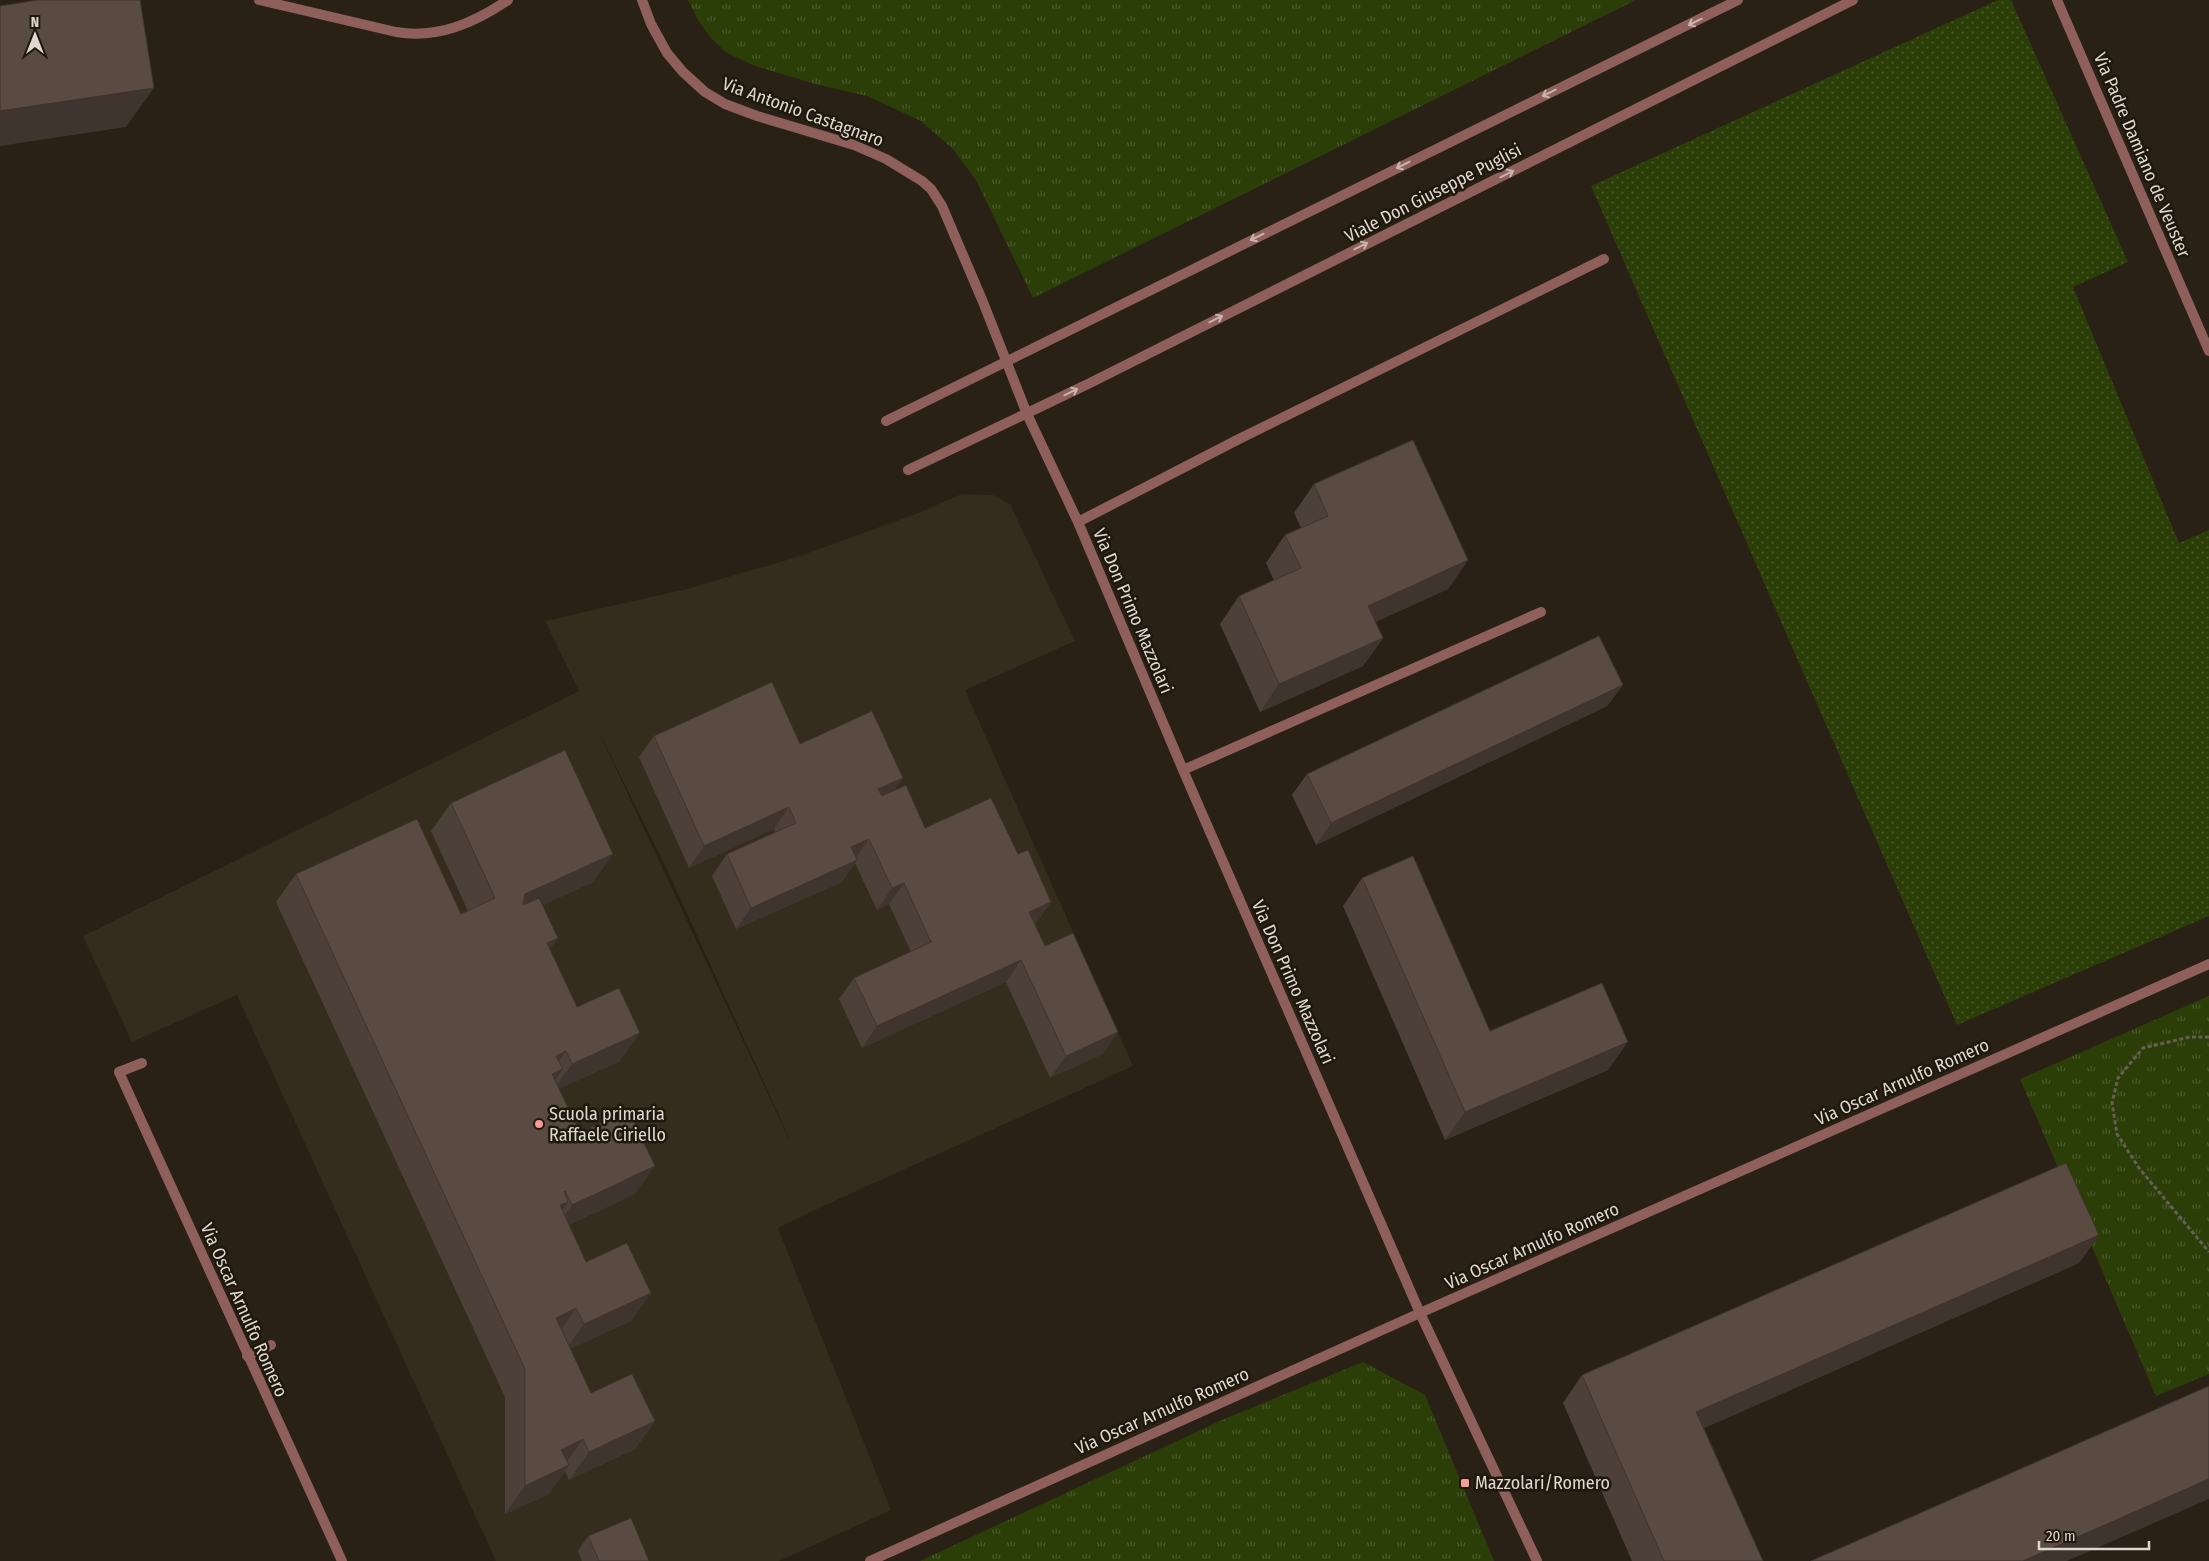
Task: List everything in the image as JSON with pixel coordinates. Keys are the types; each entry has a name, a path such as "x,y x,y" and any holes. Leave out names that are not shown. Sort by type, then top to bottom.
{"street":[{"path":"259,0 396,32 416,34 443,31 470,23 508,0"},
{"name":"Via Antonio Castagnaro","path":"642,0 651,24 667,53 690,80 713,98 757,116 832,138 871,152 909,172 931,189 942,206 1027,414"},
{"name":"Viale Don Giuseppe Puglisi","path":"886,421 1006,360 1738,0"},
{"name":"Viale Don Giuseppe Puglisi","path":"908,470 1027,414 1853,0"},
{"name":"Via Padre Damiano de Veuster","path":"2057,0 2209,351"},
{"path":"1078,522 1239,439 1604,259"},
{"name":"Via Don Primo Mazzolari","path":"1027,414 1078,522 1183,770 1420,1313 1536,1561"},
{"path":"1183,770 1541,612"},
{"name":"Via Oscar Arnulfo Romero","path":"870,1561 1420,1313 2209,964"},
{"name":"Via Oscar Arnulfo Romero","path":"142,1063 119,1072 246,1356 342,1561"},
{"name":"Via Oscar Arnulfo Romero","path":"246,1356 271,1345"}],"path":[{"path":"2209,1037 2190,1037 2143,1048 2118,1078 2112,1103 2117,1134 2139,1168 2209,1252"}],"shaded area":[{"name":"Scuola primaria Raffaele Ciriello","path":"962,494 993,495 1010,504 1075,641 965,690 1133,1066 778,1228 891,1510 779,1561 496,1561 237,995 132,1042 83,936 579,691 545,621 687,589 797,557 913,515","holes":["597,728 669,874 790,1140"]}],"green space":[{"path":"688,0 1636,0 1033,298 976,180 952,148 921,121 867,96 815,84 755,66 727,53 711,38 698,20"},
{"path":"1998,0 2011,0 2128,262 2073,287 2179,543 2209,530 2209,916 1957,1025 1591,186"},
{"path":"2209,996 2209,1374 2156,1396 2020,1079"},
{"path":"1363,1362 1425,1395 1494,1561 920,1561 1222,1420"}],"building":[{"path":"38,0 140,0 154,88 0,111 0,6"},
{"path":"1413,440 1468,560 1368,606 1383,638 1279,684 1239,596 1301,568 1285,535 1328,516 1314,484"},
{"path":"1599,636 1623,685 1331,823 1307,774"},
{"path":"772,682 800,744 872,711 903,778 878,789 882,796 906,785 925,828 991,798 1018,854 1028,850 1051,902 1029,912 1045,946 1073,933 1118,1032 1066,1056 1021,960 877,1026 854,978 931,942 904,883 892,888 869,839 851,847 857,860 751,908 727,854 796,823 789,807 704,846 654,736"},
{"path":"565,750 613,854 525,894 523,905 539,898 558,938 547,943 577,1007 619,988 640,1033 572,1064 566,1051 556,1056 563,1069 552,1074 580,1133 628,1110 655,1166 572,1205 564,1191 568,1202 560,1205 586,1262 627,1243 651,1293 584,1324 576,1308 556,1318 591,1393 632,1374 655,1421 589,1452 583,1439 561,1450 569,1465 525,1486 525,1369 296,874 417,819 461,914 495,898 451,803"},
{"path":"1413,856 1490,1031 1602,983 1628,1042 1465,1112 1362,878"},
{"path":"2066,1163 2099,1235 1696,1412 1763,1561 1664,1561 1582,1375"},
{"path":"2209,1386 2209,1479 2023,1561 1811,1561"},
{"path":"631,1518 649,1561 599,1561 588,1536"}],"place":[{"name":"Scuola primaria Raffaele Ciriello","path":"539,1124"},
{"name":"Mazzolari/Romero","path":"1465,1483"}]}
